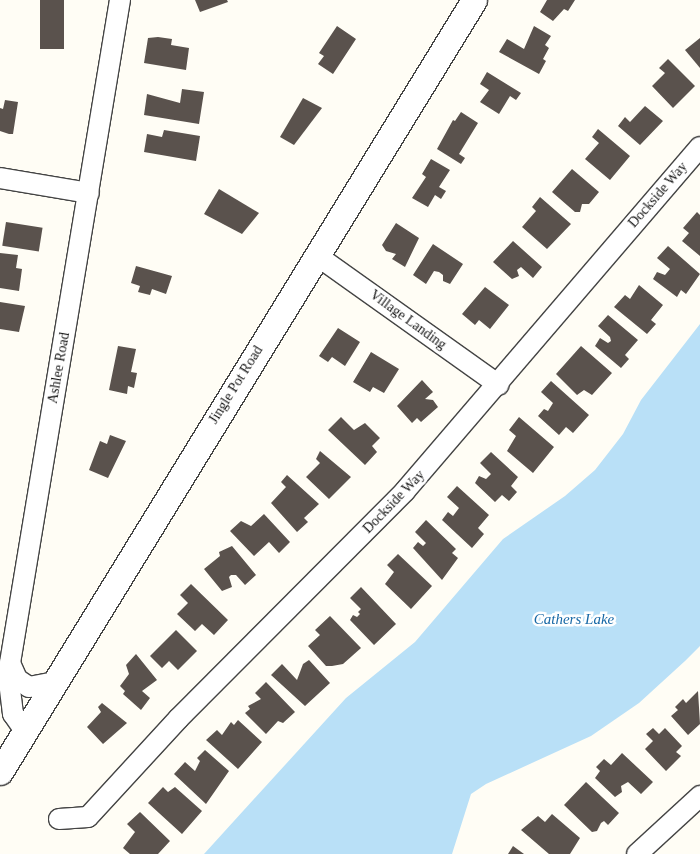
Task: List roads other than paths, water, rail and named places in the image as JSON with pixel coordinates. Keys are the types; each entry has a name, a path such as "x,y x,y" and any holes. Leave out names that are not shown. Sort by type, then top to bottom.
{"street":[{"name":"Ashlee Road","path":"25,731 13,714 9,700 10,663 120,0"},
{"name":"Jingle Pot Road","path":"0,772 474,0"},
{"name":"Dockside Way","path":"59,819 88,818 179,718 405,491 499,385 700,147"},
{"path":"0,178 89,193"},
{"name":"Village Landing","path":"316,255 499,385"},
{"path":"10,663 17,679 29,687 54,682"},
{"path":"636,854 700,796"}],"water":[{"name":"Cathers Lake","path":"700,324 700,646 639,703 591,736 486,784 471,794 452,854 204,854 346,698 415,642 503,539 565,496 595,470 623,434 641,400"}]}
